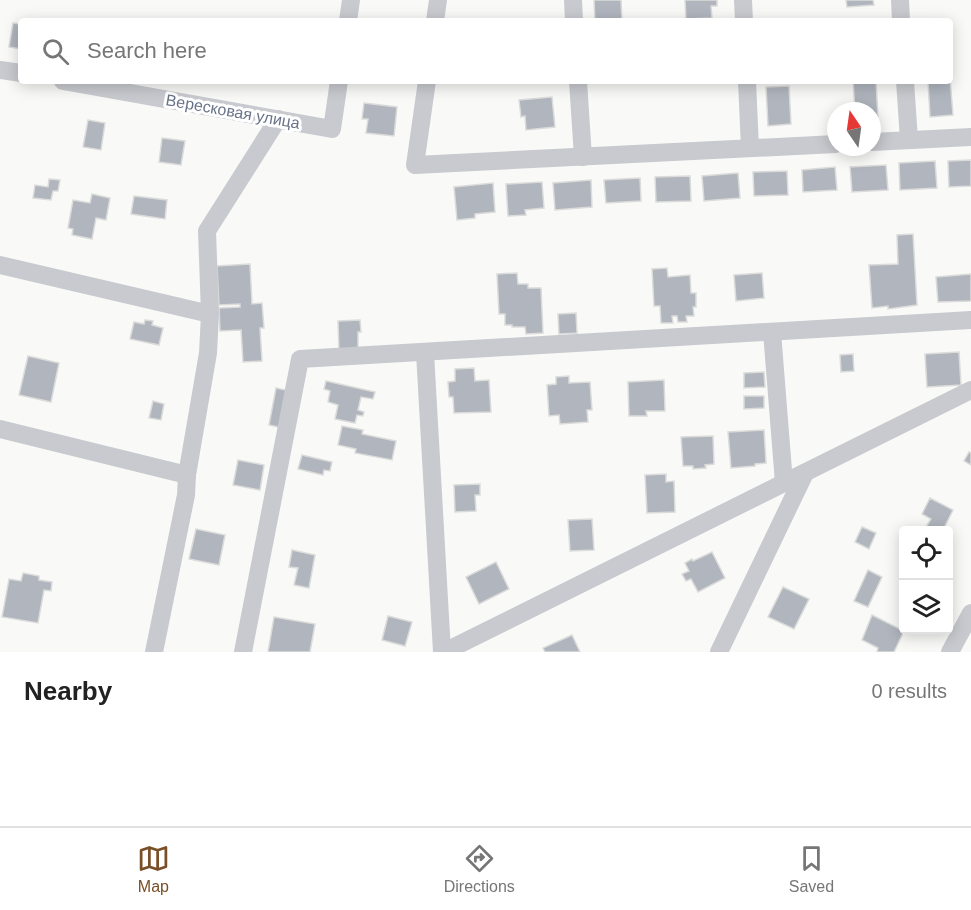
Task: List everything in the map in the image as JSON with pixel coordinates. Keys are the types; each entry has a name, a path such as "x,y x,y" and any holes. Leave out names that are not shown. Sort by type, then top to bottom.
{"street":[{"path":"348,18 351,0"},
{"path":"435,18 438,0"},
{"path":"573,0 574,18"},
{"path":"743,0 744,18"},
{"path":"900,0 902,18"},
{"path":"0,70 18,73"},
{"name":"Вересковая улица","path":"80,84 332,129 339,84"},
{"path":"427,84 415,165 827,144"},
{"path":"578,84 583,157"},
{"path":"747,84 750,148"},
{"path":"905,84 909,140"},
{"path":"154,652 186,495 187,476 208,353 210,314 207,231 278,119"},
{"path":"881,142 971,137"},
{"path":"0,265 210,314"},
{"path":"243,652 300,359 971,320"},
{"path":"772,332 784,483"},
{"path":"425,353 443,652 460,648 971,390"},
{"path":"0,429 187,476"},
{"path":"719,652 805,472"},
{"path":"950,652 971,613"}],"building":[{"path":"594,0 621,0 622,18 595,18"},
{"path":"685,0 717,0 717,6 711,6 712,18 686,18"},
{"path":"846,0 873,0 874,5 847,7"},
{"path":"13,23 18,24 18,48 9,47"},
{"path":"853,84 876,84 877,102 854,102"},
{"path":"928,84 951,84 953,115 930,117"},
{"path":"789,86 791,124 768,126 766,87"},
{"path":"552,97 555,127 526,130 525,116 521,117 519,100"},
{"path":"364,103 397,107 394,136 366,133 368,119 362,119"},
{"path":"88,120 105,123 101,150 83,147"},
{"path":"162,138 185,141 181,165 159,162"},
{"path":"971,160 971,186 949,187 948,161"},
{"path":"935,161 937,188 900,190 899,163"},
{"path":"886,165 888,190 852,192 850,167"},
{"path":"835,167 837,190 803,192 802,170"},
{"path":"787,171 788,195 754,196 753,172"},
{"path":"738,173 740,198 704,201 702,176"},
{"path":"690,176 691,201 656,202 655,177"},
{"path":"640,178 641,201 606,203 604,180"},
{"path":"49,179 60,180 58,191 53,191 51,200 33,198 35,185 48,187"},
{"path":"591,180 592,207 555,210 553,183"},
{"path":"542,182 544,208 525,210 526,215 508,216 506,184"},
{"path":"493,183 495,212 475,214 475,218 457,220 454,187"},
{"path":"92,194 110,198 106,220 96,218 92,239 72,235 73,229 68,228 73,200 90,203"},
{"path":"134,196 167,200 165,219 131,214"},
{"path":"913,234 917,305 888,309 888,306 872,308 869,265 898,264 897,235"},
{"path":"250,264 252,304 262,303 264,328 260,328 262,361 243,362 241,330 220,331 219,308 240,307 240,304 219,305 217,266"},
{"path":"667,268 668,277 690,275 691,293 696,293 696,307 693,307 694,316 686,316 687,322 678,322 677,316 672,316 673,323 661,323 660,306 654,306 652,269"},
{"path":"517,273 518,284 528,284 528,288 541,288 543,333 526,334 525,327 505,325 505,314 499,314 497,274"},
{"path":"762,273 764,298 736,301 734,275"},
{"path":"971,274 971,301 938,302 936,277"},
{"path":"576,313 577,333 559,334 558,314"},
{"path":"145,320 153,321 152,325 163,328 159,345 130,339 134,322 144,324"},
{"path":"360,320 358,350 339,351 338,321"},
{"path":"959,352 961,385 927,387 925,354"},
{"path":"853,354 854,371 841,372 840,355"},
{"path":"28,356 59,363 51,402 19,395"},
{"path":"474,368 475,381 489,380 491,412 454,413 453,397 449,397 448,382 455,381 455,369"},
{"path":"764,372 765,387 744,388 744,373"},
{"path":"569,376 569,383 590,382 592,410 587,410 588,422 560,424 559,415 549,416 547,385 556,384 556,377"},
{"path":"664,380 665,411 646,411 647,416 629,416 628,382"},
{"path":"326,381 375,392 373,399 361,397 358,410 364,412 363,416 357,415 355,423 335,419 338,405 328,402 330,391 324,389"},
{"path":"276,388 290,391 283,428 269,425"},
{"path":"744,396 764,396 764,408 744,409"},
{"path":"153,401 164,404 161,420 149,418"},
{"path":"342,426 363,430 362,434 396,441 392,460 355,453 356,449 338,445"},
{"path":"764,430 766,463 731,468 728,432"},
{"path":"713,436 714,464 705,465 706,468 693,469 693,466 683,466 681,437"},
{"path":"969,452 971,453 971,465 964,461"},
{"path":"302,455 332,462 330,471 324,470 323,475 298,469"},
{"path":"238,460 264,465 260,490 233,485"},
{"path":"666,474 666,482 674,481 675,512 647,513 645,475"},
{"path":"480,484 480,495 475,495 476,511 455,512 454,485"},
{"path":"930,498 953,510 945,526 927,526 931,519 922,514"},
{"path":"592,519 594,550 570,551 568,520"},
{"path":"862,527 876,533 869,549 855,542"},
{"path":"196,529 225,535 219,565 189,559"},
{"path":"292,550 315,555 309,588 294,585 298,568 289,567"},
{"path":"712,552 725,578 698,592 691,579 686,581 682,574 689,571 685,563"},
{"path":"496,562 509,589 479,604 466,577"},
{"path":"868,570 882,577 868,607 854,601"},
{"path":"23,573 39,576 39,580 52,582 51,591 44,590 38,623 2,617 9,579 21,581"},
{"path":"783,587 809,599 794,629 768,617"},
{"path":"872,615 899,628 899,634 903,634 894,652 877,652 878,648 862,640"},
{"path":"388,616 412,622 405,646 382,640"},
{"path":"274,617 315,624 310,652 268,652"},
{"path":"572,635 580,652 545,652 543,648"}]}
